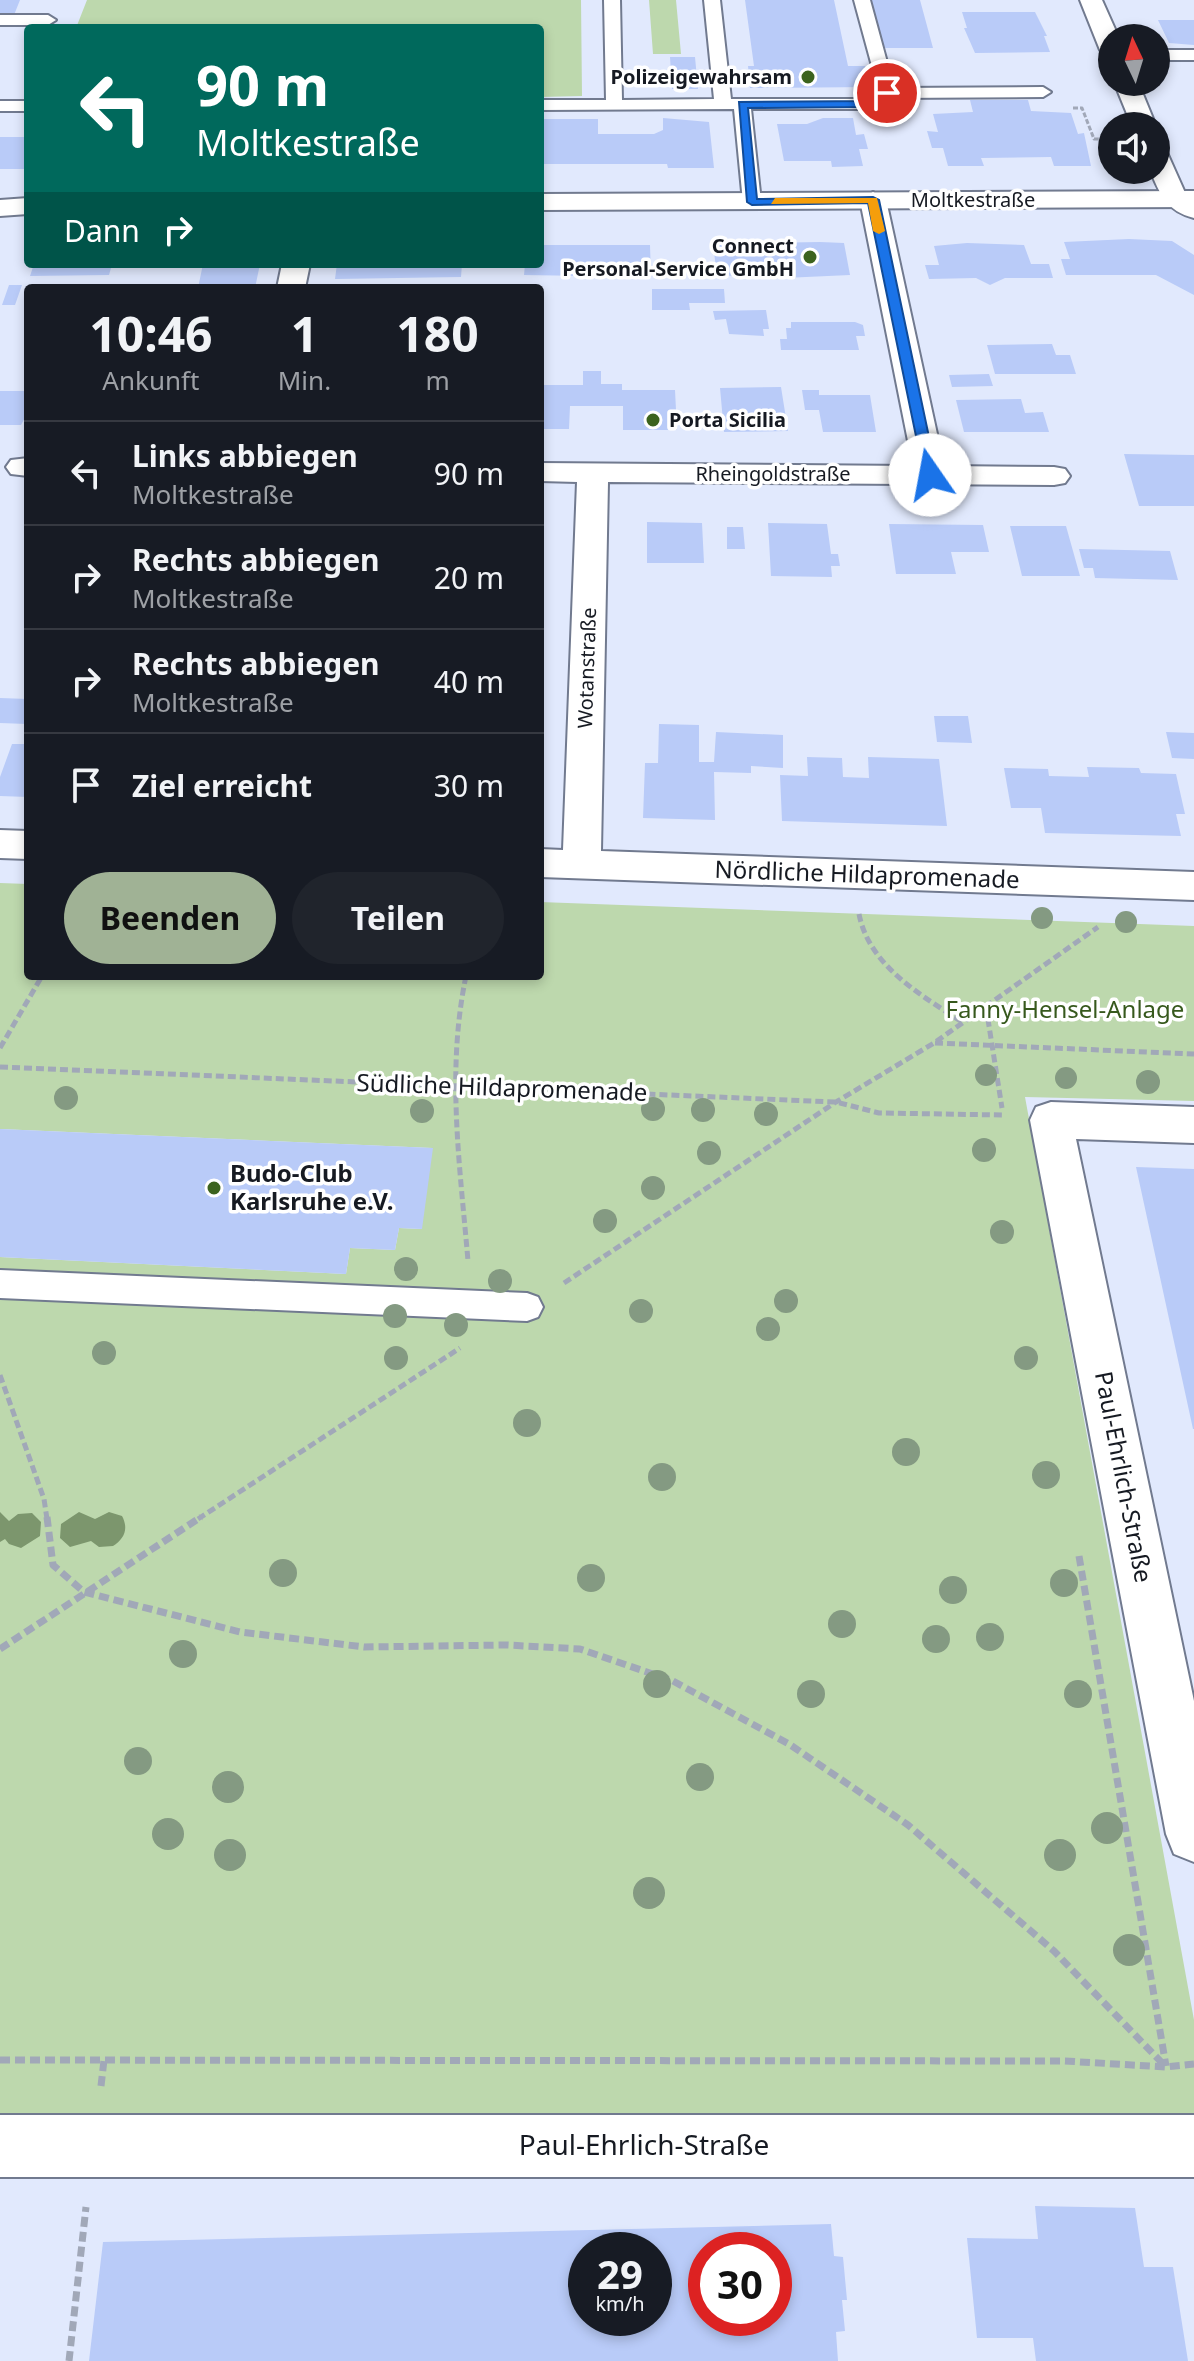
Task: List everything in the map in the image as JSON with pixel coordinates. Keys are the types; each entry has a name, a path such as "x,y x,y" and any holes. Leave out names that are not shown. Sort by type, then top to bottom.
{"street":[{"path":"1091,0 1101,24"},
{"path":"1170,174 1188,202"},
{"path":"873,200 930,475"},
{"name":"Moltkestraße","path":"544,202 1188,202"},
{"path":"0,206 24,206"},
{"name":"Rheingoldstraße","path":"544,472 1054,476"},
{"name":"Wotanstraße","path":"582,864 593,472"},
{"path":"0,844 24,845"},
{"name":"Nördliche Hildapromenade","path":"544,863 1194,886"},
{"path":"1029,1124 1194,1125"},
{"name":"Paul-Ehrlich-Straße","path":"1029,1124 1194,1834"},
{"name":"Paul-Ehrlich-Straße","path":"0,2146 1194,2146"}],"lane":[{"path":"612,0 614,105"},
{"path":"712,0 723,105"},
{"path":"862,0 887,93"},
{"path":"0,20 48,20"},
{"path":"1170,55 1194,55"},
{"path":"544,105 876,104 887,93 1043,92"},
{"path":"742,105 752,202"},
{"path":"0,106 24,106"},
{"path":"0,1284 527,1307"}],"path":[{"path":"1085,139 1094,139"},
{"path":"859,905 859,923 866,944 912,986 962,1022"},
{"path":"527,1307 836,1102 934,1043 1102,924"},
{"path":"0,1048 40,980"},
{"path":"0,1649 467,1344 471,1306 454,1052 459,1002 465,980"},
{"path":"986,1007 1003,1115 1029,1124"},
{"path":"934,1043 1194,1054"},
{"name":"Südliche Hildapromenade","path":"0,1067 836,1102 879,1113 1003,1115"},
{"path":"0,1375 44,1499 53,1565 84,1592 240,1632 364,1647 507,1645 580,1649 673,1681 789,1744 908,1825 1054,1951 1166,2067"},
{"path":"1078,1547 1166,2067"},
{"path":"0,2060 1065,2061 1166,2067 1194,2064"},
{"path":"69,2361 93,2145"}],"green space":[{"path":"87,0 581,0 582,96 544,97 544,24 78,24"},
{"path":"649,0 676,0 681,54 653,54"},
{"name":"Fanny-Hensel-Anlage","path":"0,883 24,884 24,980 544,980 544,902 1194,926 1194,1101 1025,1097 1194,2020 1194,2119 0,2116 0,1257 346,1274 350,1248 395,1250 399,1228 421,1229 432,1148 0,1129"}],"shaded area":[{"path":"0,1512 9,1521 18,1514 32,1513 41,1522 40,1536 21,1548 5,1539 0,1542"},
{"path":"79,1512 95,1519 109,1512 122,1516 125,1525 123,1537 113,1546 99,1547 91,1541 70,1547 60,1538 61,1524"}],"building":[{"path":"0,0 20,0 14,15 0,15"},
{"path":"745,0 834,0 848,66 865,66 870,87 750,88 748,66 754,66"},
{"path":"871,0 920,0 933,48 882,48"},
{"path":"962,12 1035,12 1047,36 1044,36 1050,52 975,53 964,28 967,28"},
{"path":"1158,20 1194,20 1194,45 1170,43 1170,24 1160,24"},
{"path":"670,57 695,57 698,89 672,89"},
{"path":"970,100 1028,100 1031,111 1071,113 1078,134 1084,133 1091,166 1054,166 1051,157 981,158 984,166 948,166 943,148 932,148 927,131 938,132 933,114 973,112"},
{"path":"663,118 709,122 714,168 668,168 667,164 544,164 544,119 598,119 598,134 654,134 663,130"},
{"path":"823,118 853,118 856,135 864,134 868,149 859,149 863,166 832,167 831,161 784,161 777,124 807,124"},
{"path":"0,137 24,137 24,169 0,169"},
{"path":"1172,241 1194,255 1194,295 1156,275 1066,275 1061,259 1070,259 1064,242"},
{"path":"844,243 850,275 761,279 760,275 717,276 713,244"},
{"path":"967,243 1024,245 1031,264 1049,264 1053,278 1005,278 990,285 976,278 929,279 925,265 939,265 934,246"},
{"path":"544,245 650,245 651,277 524,275 525,268 544,268"},
{"path":"33,268 111,268 109,275 30,276"},
{"path":"202,268 259,268 256,284 199,284"},
{"path":"336,268 462,268 461,277 335,279"},
{"path":"9,285 22,285 15,305 2,305"},
{"path":"652,289 724,289 725,303 689,303 690,310 652,310"},
{"path":"766,310 769,329 763,329 764,336 729,334 726,319 715,320 713,311"},
{"path":"791,322 855,322 863,325 865,336 856,336 859,350 781,350 780,339 787,339 786,328 791,328"},
{"path":"1052,344 1056,355 1070,355 1076,374 995,374 987,345"},
{"path":"583,371 601,371 601,384 622,384 622,390 675,390 677,430 623,430 623,406 570,406 569,429 544,429 544,385 583,385"},
{"path":"989,374 993,386 952,387 949,375"},
{"path":"781,387 788,431 724,432 720,388"},
{"path":"802,390 819,390 819,395 870,395 876,432 823,432 819,410 805,410"},
{"path":"0,391 24,391 24,419 21,425 0,425"},
{"path":"1021,399 1025,413 1043,412 1049,432 964,432 956,400"},
{"path":"1124,454 1194,455 1194,506 1139,506"},
{"path":"647,522 702,523 704,563 647,563"},
{"path":"768,523 827,524 831,554 838,554 840,566 831,566 832,577 771,576"},
{"path":"889,524 983,525 989,552 951,552 956,574 896,574"},
{"path":"1010,526 1066,526 1080,576 1022,576"},
{"path":"727,527 743,527 745,549 727,549"},
{"path":"1079,549 1170,551 1178,580 1095,578 1093,568 1084,568"},
{"path":"0,698 24,699 24,724 0,723"},
{"path":"934,716 968,716 972,743 937,742"},
{"path":"659,724 699,725 699,762 714,762 716,732 783,735 783,768 751,766 751,773 714,772 715,820 643,818 645,763 658,763"},
{"path":"1166,732 1194,733 1194,759 1172,758"},
{"path":"12,744 24,744 24,797 0,796 0,777"},
{"path":"807,757 842,758 843,777 869,778 868,757 939,759 947,826 782,821 780,775 808,776"},
{"path":"1087,767 1139,768 1141,773 1176,774 1185,814 1176,814 1181,836 1045,833 1041,808 1011,808 1004,768 1048,769 1049,776 1089,777"},
{"name":"Budo-Club Karlsruhe e.V.","path":"0,1129 433,1148 422,1229 399,1228 395,1250 350,1248 346,1274 0,1257"},
{"path":"1136,1167 1194,1169 1194,1429 1193,1429"},
{"path":"1035,2206 1135,2208 1144,2267 1173,2267 1188,2361 1036,2361 1033,2338 977,2338 967,2238 1038,2239"},
{"path":"831,2224 834,2256 843,2257 847,2300 842,2300 845,2331 836,2332 838,2361 89,2361 103,2242"}],"slow traffic":[{"path":"775,202 873,200 879,231"}],"place":[{"name":"Polizeigewahrsam","path":"808,77"},
{"name":"Connect Personal-Service GmbH","path":"810,257"},
{"name":"Porta Sicilia","path":"653,420"},
{"name":"Budo-Club Karlsruhe e.V.","path":"214,1188"}],"route":[{"path":"887,93 876,104 742,105 752,202 873,200 930,475"}]}
